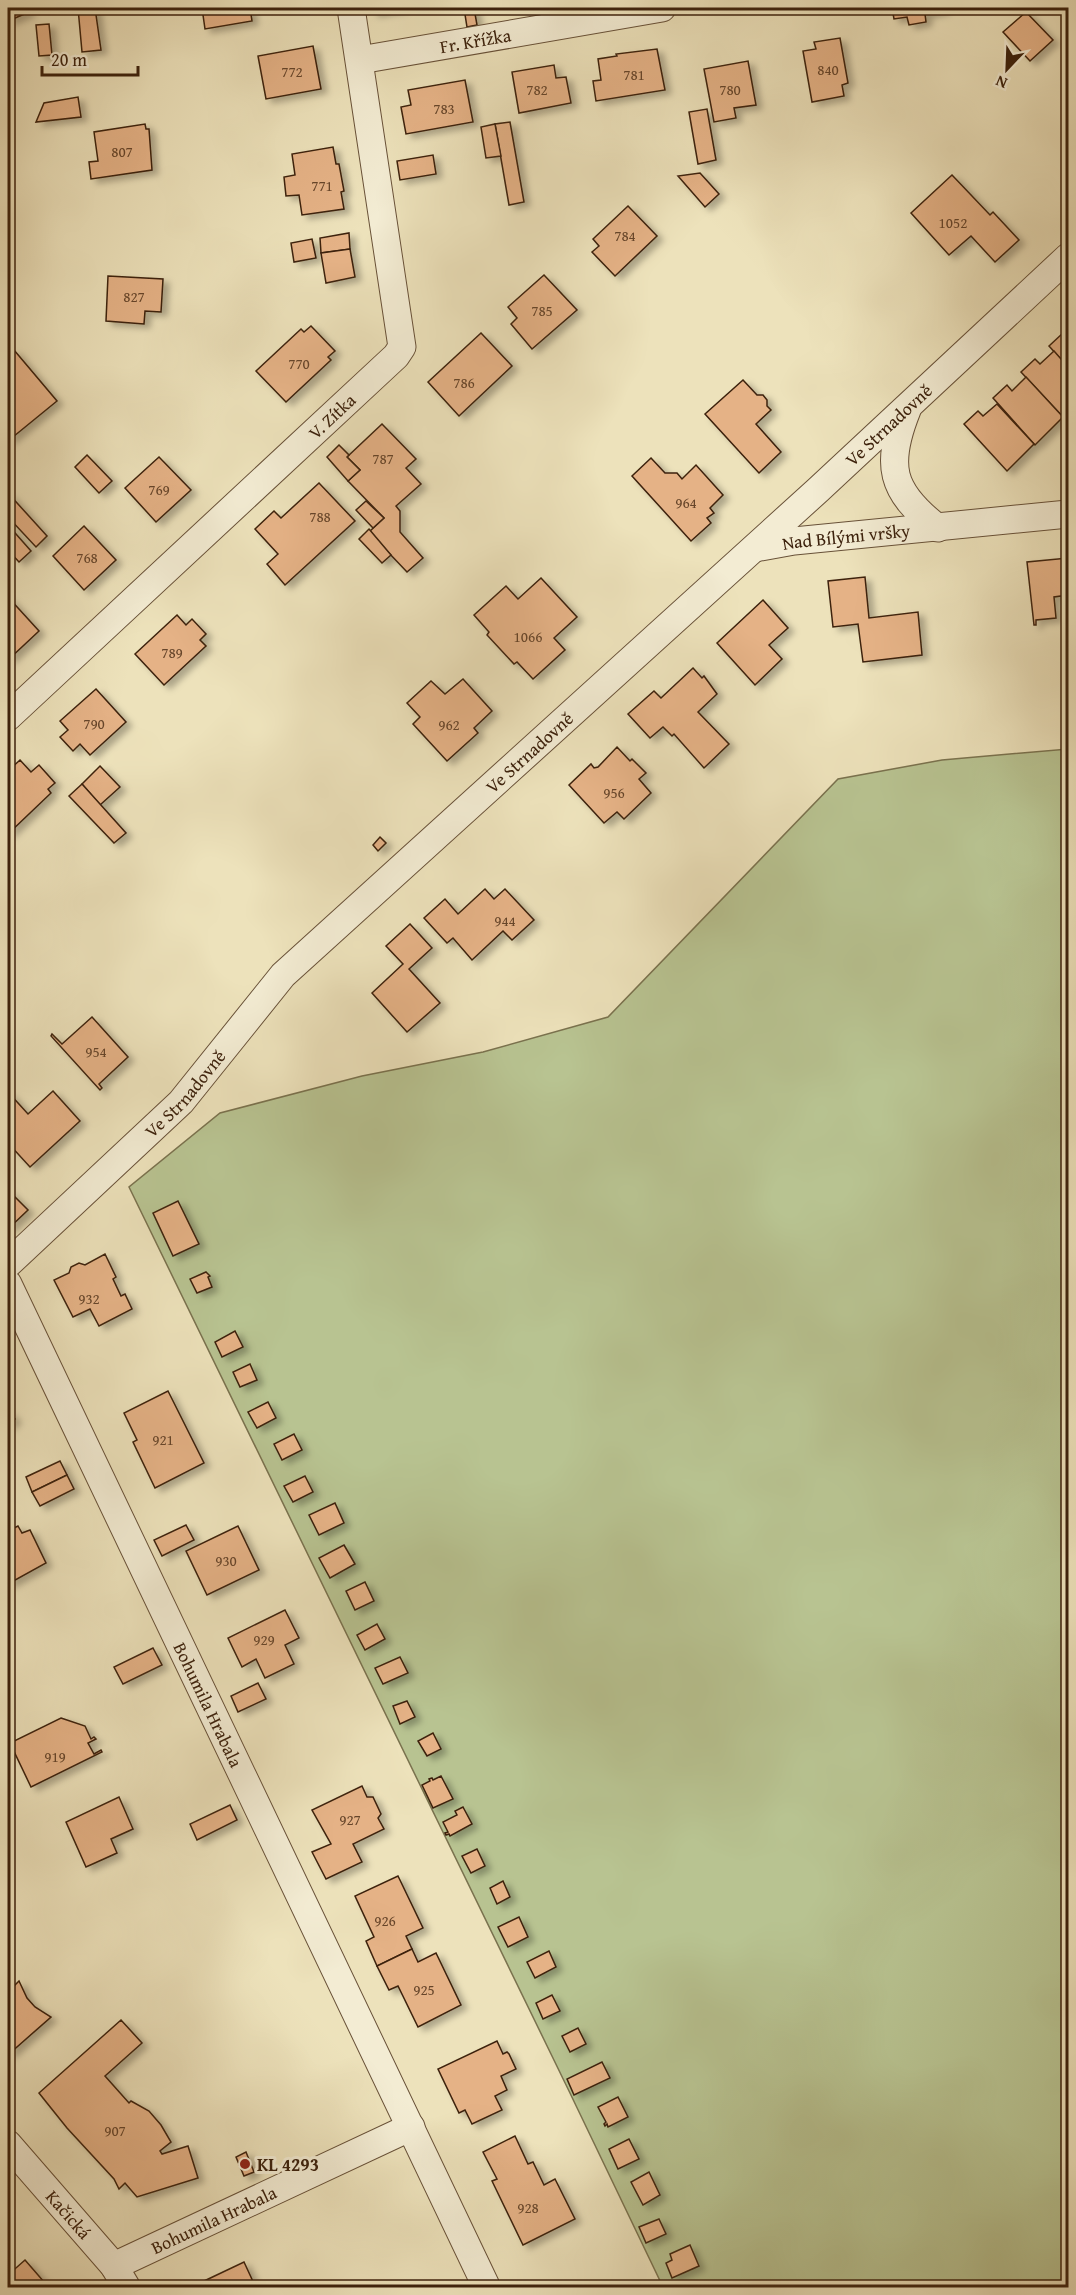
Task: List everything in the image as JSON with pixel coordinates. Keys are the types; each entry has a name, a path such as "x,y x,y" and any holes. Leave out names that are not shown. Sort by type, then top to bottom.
{"street":[{"name":"V. Zítka","path":"8,717 388,364 402,347 351,8"},
{"name":"Fr. Křížka","path":"360,60 662,8"},
{"name":"Ve Strnadovně","path":"8,1264 182,1102 284,975 753,549 1068,257"},
{"name":"Nad Bílými vršky","path":"908,407 897,433 894,455 896,477 904,496 919,513 938,528"},
{"name":"Nad Bílými vršky","path":"753,549 794,541 1068,514"},
{"name":"Bohumila Hrabala","path":"8,1284 486,2288"},
{"name":"Bohumila Hrabala","path":"121,2277 411,2127"},
{"name":"Kačická","path":"8,2144 121,2277"}],"green space":[{"path":"1068,749 1068,2287 663,2287 129,1187 220,1113 362,1076 483,1052 608,1017 838,779 942,760"}],"building":[{"path":"8,8 27,8 29,12 8,21"},
{"path":"78,8 95,8 101,50 82,52"},
{"path":"202,8 250,8 252,21 205,29"},
{"path":"372,8 402,8 373,13"},
{"path":"464,8 474,8 477,25 467,27"},
{"path":"892,8 943,8 944,10 925,14 926,22 909,25 907,17 894,19"},
{"path":"1026,12 1053,40 1030,61 1003,32"},
{"path":"49,24 52,55 39,56 36,25"},
{"path":"840,38 848,83 842,85 844,96 812,102 803,51 816,49 814,42"},
{"path":"313,46 321,89 266,99 258,56"},
{"path":"657,49 665,90 596,101 593,81 601,80 598,59 617,56 616,54"},
{"path":"748,61 756,105 734,108 736,118 714,122 704,69"},
{"path":"554,65 556,78 566,77 571,103 519,113 512,72"},
{"path":"465,80 473,122 406,134 401,107 411,105 408,90"},
{"path":"78,97 81,117 36,122 44,103"},
{"path":"707,109 716,160 698,164 689,112"},
{"path":"510,122 524,202 509,205 495,124"},
{"path":"145,124 146,129 149,129 152,170 91,179 89,162 98,161 94,132"},
{"path":"495,124 501,156 486,158 481,127"},
{"path":"333,147 344,191 341,192 344,209 302,215 299,195 286,196 284,177 295,175 292,154"},
{"path":"433,155 436,174 400,180 397,161"},
{"path":"700,173 719,194 705,207 678,176"},
{"path":"952,175 990,215 993,212 1019,240 995,262 971,236 949,255 911,213"},
{"path":"628,206 657,236 615,276 592,252 599,246 593,239"},
{"path":"349,233 350,249 321,253 320,238"},
{"path":"312,239 316,258 294,262 291,243"},
{"path":"350,249 355,277 326,283 321,253"},
{"path":"544,275 577,310 532,349 511,324 517,318 508,307"},
{"path":"108,276 163,279 161,312 145,311 144,324 106,321"},
{"path":"311,326 335,351 328,357 331,360 286,402 256,371 301,329 304,332"},
{"path":"481,333 512,366 459,416 428,382"},
{"path":"1063,333 1068,338 1068,367 1049,346"},
{"path":"14,350 57,401 8,441 8,356"},
{"path":"1054,351 1068,367 1068,414 1064,418 1021,372 1035,359 1040,364"},
{"path":"1026,377 1063,417 1035,445 993,398 1007,385 1012,391"},
{"path":"743,380 757,395 763,395 767,400 767,406 771,410 756,424 781,452 759,473 705,414"},
{"path":"997,404 1034,444 1007,471 964,424 978,411 983,416"},
{"path":"382,424 416,459 406,468 421,484 396,506 400,511 400,532 423,558 407,572 369,532 384,518 348,481 360,470 347,457"},
{"path":"339,445 360,470 348,481 327,457"},
{"path":"87,455 112,481 99,493 75,467"},
{"path":"159,457 191,490 156,522 125,488"},
{"path":"651,458 665,473 677,473 682,479 696,465 723,495 710,508 714,513 707,518 711,523 691,541 632,476"},
{"path":"319,483 355,521 285,585 267,564 278,554 255,529 274,511 281,518"},
{"path":"8,493 47,536 36,547 8,517"},
{"path":"366,501 384,518 373,528 356,510"},
{"path":"8,525 31,551 19,562 8,550"},
{"path":"84,526 116,560 84,590 53,556"},
{"path":"369,529 391,555 382,563 359,539"},
{"path":"1068,558 1068,595 1054,597 1056,618 1036,620 1036,625 1034,625 1027,562"},
{"path":"865,577 869,618 918,612 922,655 863,662 858,624 833,627 828,581"},
{"path":"541,578 577,617 554,638 565,650 533,679 517,662 514,664 487,635 489,632 474,615 506,586 518,599"},
{"path":"8,597 39,631 8,660"},
{"path":"763,600 788,628 769,645 782,659 755,685 717,643"},
{"path":"177,615 186,625 192,619 206,634 200,640 206,646 164,685 135,654"},
{"path":"693,668 702,678 704,676 717,694 698,712 729,744 704,768 674,734 672,736 663,727 650,738 628,714 654,691 661,698"},
{"path":"463,679 492,711 474,728 478,733 447,761 413,724 420,717 407,703 431,681 445,694"},
{"path":"96,689 126,722 90,755 80,744 73,751 60,737 68,730 60,721"},
{"path":"617,747 646,773 639,779 651,793 624,819 617,812 604,823 569,785 591,764 594,768 598,767"},
{"path":"20,760 31,772 39,765 55,783 48,789 51,793 8,834 8,771"},
{"path":"100,766 120,787 100,805 82,784"},
{"path":"82,784 126,833 114,843 69,796"},
{"path":"380,837 386,843 378,851 373,845"},
{"path":"485,889 494,899 505,889 534,920 512,940 503,931 472,960 453,938 447,943 424,918 445,899 458,914"},
{"path":"410,924 432,948 409,969 440,1003 407,1032 372,993 403,964 386,946"},
{"path":"92,1017 128,1057 99,1084 102,1088 100,1090 51,1036 52,1034 62,1044"},
{"path":"53,1091 80,1121 30,1167 8,1143 8,1092 28,1114"},
{"path":"8,1190 28,1210 8,1229"},
{"path":"178,1201 199,1244 173,1256 153,1213"},
{"path":"105,1254 116,1277 113,1279 121,1296 125,1294 132,1309 99,1326 90,1309 73,1317 54,1280 69,1273 71,1267 79,1263 85,1265"},
{"path":"206,1272 210,1276 208,1277 212,1287 197,1293 190,1279"},
{"path":"235,1331 243,1347 222,1357 215,1342"},
{"path":"250,1364 257,1380 240,1387 233,1372"},
{"path":"168,1391 204,1463 155,1488 133,1442 137,1440 124,1413"},
{"path":"268,1402 276,1418 257,1428 248,1412"},
{"path":"8,1411 15,1419 8,1426"},
{"path":"294,1434 302,1450 282,1460 274,1444"},
{"path":"60,1461 67,1475 32,1492 26,1477"},
{"path":"67,1475 74,1489 40,1506 32,1492"},
{"path":"305,1476 313,1492 293,1502 284,1486"},
{"path":"335,1503 344,1523 319,1535 309,1515"},
{"path":"186,1525 194,1540 162,1556 154,1540"},
{"path":"18,1526 22,1533 30,1530 46,1563 8,1584 8,1531"},
{"path":"238,1526 259,1570 207,1595 186,1551"},
{"path":"344,1545 355,1564 330,1578 319,1558"},
{"path":"365,1582 374,1601 355,1610 346,1591"},
{"path":"285,1610 299,1638 285,1645 294,1664 265,1678 256,1659 242,1667 228,1638"},
{"path":"377,1624 385,1639 365,1650 357,1635"},
{"path":"153,1648 162,1665 123,1684 114,1667"},
{"path":"400,1657 408,1673 383,1684 375,1668"},
{"path":"258,1683 266,1699 238,1712 231,1696"},
{"path":"407,1701 415,1717 400,1724 393,1706"},
{"path":"61,1718 85,1726 91,1739 94,1737 96,1739 88,1743 94,1754 101,1750 102,1752 31,1787 10,1743"},
{"path":"433,1733 441,1749 427,1756 418,1741"},
{"path":"441,1776 453,1799 433,1808 422,1785 430,1781 429,1779 433,1780"},
{"path":"362,1786 367,1797 373,1797 381,1814 378,1818 384,1829 353,1844 362,1862 326,1879 312,1852 331,1844 312,1810"},
{"path":"119,1797 133,1829 111,1839 117,1853 86,1867 66,1822"},
{"path":"230,1805 237,1820 197,1840 190,1824"},
{"path":"463,1807 472,1824 450,1836 446,1835 445,1833 448,1832 443,1822 457,1815 455,1811"},
{"path":"477,1849 485,1866 471,1873 462,1856"},
{"path":"398,1876 423,1928 406,1936 412,1949 377,1966 366,1941 374,1937 355,1896"},
{"path":"503,1881 510,1897 497,1904 490,1888"},
{"path":"519,1917 528,1937 508,1947 498,1927"},
{"path":"412,1949 418,1962 436,1953 461,2005 418,2027 398,1986 389,1990 377,1966"},
{"path":"549,1951 556,1967 535,1978 527,1962"},
{"path":"19,1981 27,1998 35,2007 51,2017 9,2054 8,1992"},
{"path":"552,1995 560,2011 543,2019 536,2003"},
{"path":"121,2020 142,2043 105,2076 129,2103 131,2101 149,2111 161,2125 171,2142 160,2151 162,2154 188,2146 198,2178 137,2197 125,2183 119,2189 114,2179 67,2128 39,2093"},
{"path":"578,2028 586,2044 570,2052 562,2036"},
{"path":"497,2041 503,2054 507,2052 509,2054 516,2069 501,2076 507,2090 495,2096 502,2110 472,2124 465,2110 459,2113 438,2069"},
{"path":"602,2062 610,2078 574,2095 567,2079"},
{"path":"618,2097 628,2117 608,2127 607,2124 605,2126 606,2122 598,2107"},
{"path":"515,2136 528,2164 533,2162 544,2185 555,2179 575,2219 523,2245 492,2181 497,2179 483,2152"},
{"path":"629,2139 639,2159 618,2169 609,2149"},
{"name":"KL 4293","path":"246,2152 254,2172 244,2176 236,2157"},
{"path":"649,2172 660,2195 643,2205 631,2182"},
{"path":"659,2219 666,2234 646,2243 639,2227"},
{"path":"690,2245 699,2266 672,2278 666,2263 672,2260 670,2254"},
{"path":"25,2260 45,2283 42,2288 8,2288 8,2275"},
{"path":"244,2262 256,2288 204,2288 202,2282"}],"place":[{"name":"KL 4293","path":"245,2164"}]}
